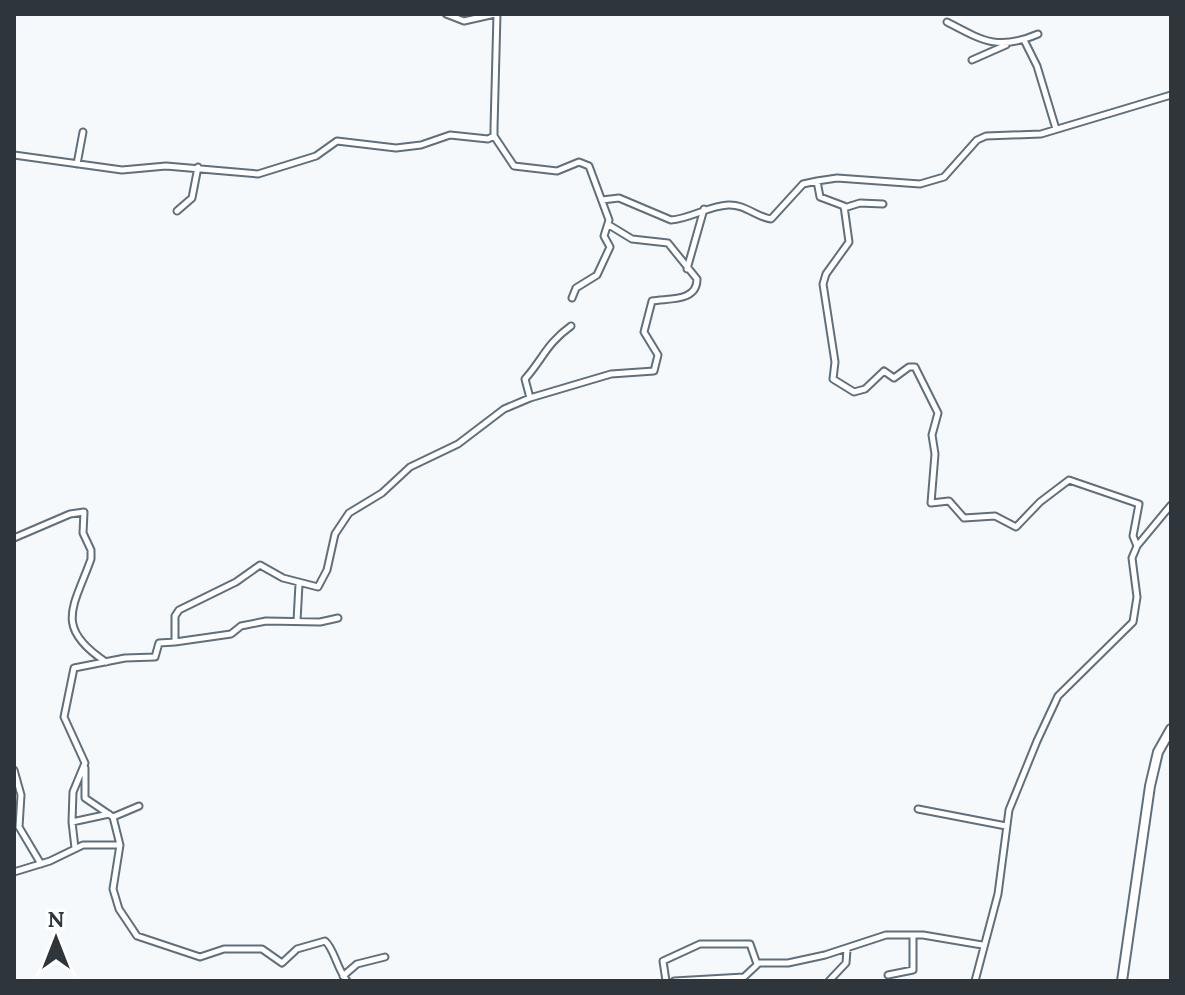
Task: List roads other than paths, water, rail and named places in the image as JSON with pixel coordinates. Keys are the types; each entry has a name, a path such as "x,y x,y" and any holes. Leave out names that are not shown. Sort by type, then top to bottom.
{"main road":[{"path":"1122,981 1150,786 1158,752 1171,729"}],"street":[{"path":"446,14 464,21 496,14 494,136 514,166 557,171 579,162 586,164 602,200 609,225 604,236 610,248 597,275 576,288 572,298"},
{"path":"947,22 980,39 1006,45"},
{"path":"972,60 1038,34"},
{"path":"1024,40 1037,66 1056,129"},
{"path":"602,200 619,198 671,220 704,208 734,204 761,218 771,219 803,184 817,181 932,181 944,177 977,140 986,136 1041,134 1171,95"},
{"path":"77,164 83,132"},
{"path":"14,155 122,170 166,166 258,174 316,156 337,141 396,148 421,145 450,135 484,139 494,136"},
{"path":"177,211 192,198 198,167"},
{"path":"817,181 820,197 844,208 860,203 883,204"},
{"path":"686,269 704,208"},
{"path":"844,208 849,242 826,274 822,294 831,326 833,379 854,392 865,389 884,371 894,378 909,367 915,367 938,413 932,435 935,454 931,503 949,501 964,518 995,516 1016,527 1040,502 1069,480 1139,504 1133,536 1137,546"},
{"path":"175,642 175,616 179,610 236,582 260,565 299,584 314,588 321,585 335,534 357,506 382,493 410,467 458,444 504,409 611,374 654,371 659,360 646,338 646,320 652,301 691,295 697,287 696,275 686,269 668,243 632,239 609,225"},
{"path":"530,398 525,379 538,364 540,354 571,326"},
{"path":"975,981 982,945 998,894 1006,826 1021,780 1058,696 1133,622 1137,597 1132,558 1137,546 1171,505"},
{"path":"14,538 70,514 84,512 83,533 91,559 73,600 71,619 79,640 107,662"},
{"path":"297,621 299,584"},
{"path":"338,618 320,622 266,621 241,626 233,634 159,643 155,657 74,668 65,707 65,722 85,767 85,798 112,815 120,845 113,889 125,919 145,941 200,957 224,949 262,949 282,963 297,949 325,941 330,944 336,966 345,978 360,962 385,957"},
{"path":"75,848 73,792 85,767"},
{"path":"14,770 21,795 20,831 41,864"},
{"path":"72,822 89,821 139,806"},
{"path":"918,809 1006,826"},
{"path":"14,872 90,844 120,845"},
{"path":"674,981 744,977 757,964 788,963 847,950 881,936 913,935 982,945"},
{"path":"888,975 911,973 913,935"},
{"path":"666,981 663,961 700,944 750,944 757,964"},
{"path":"829,981 846,963 847,950"}]}
